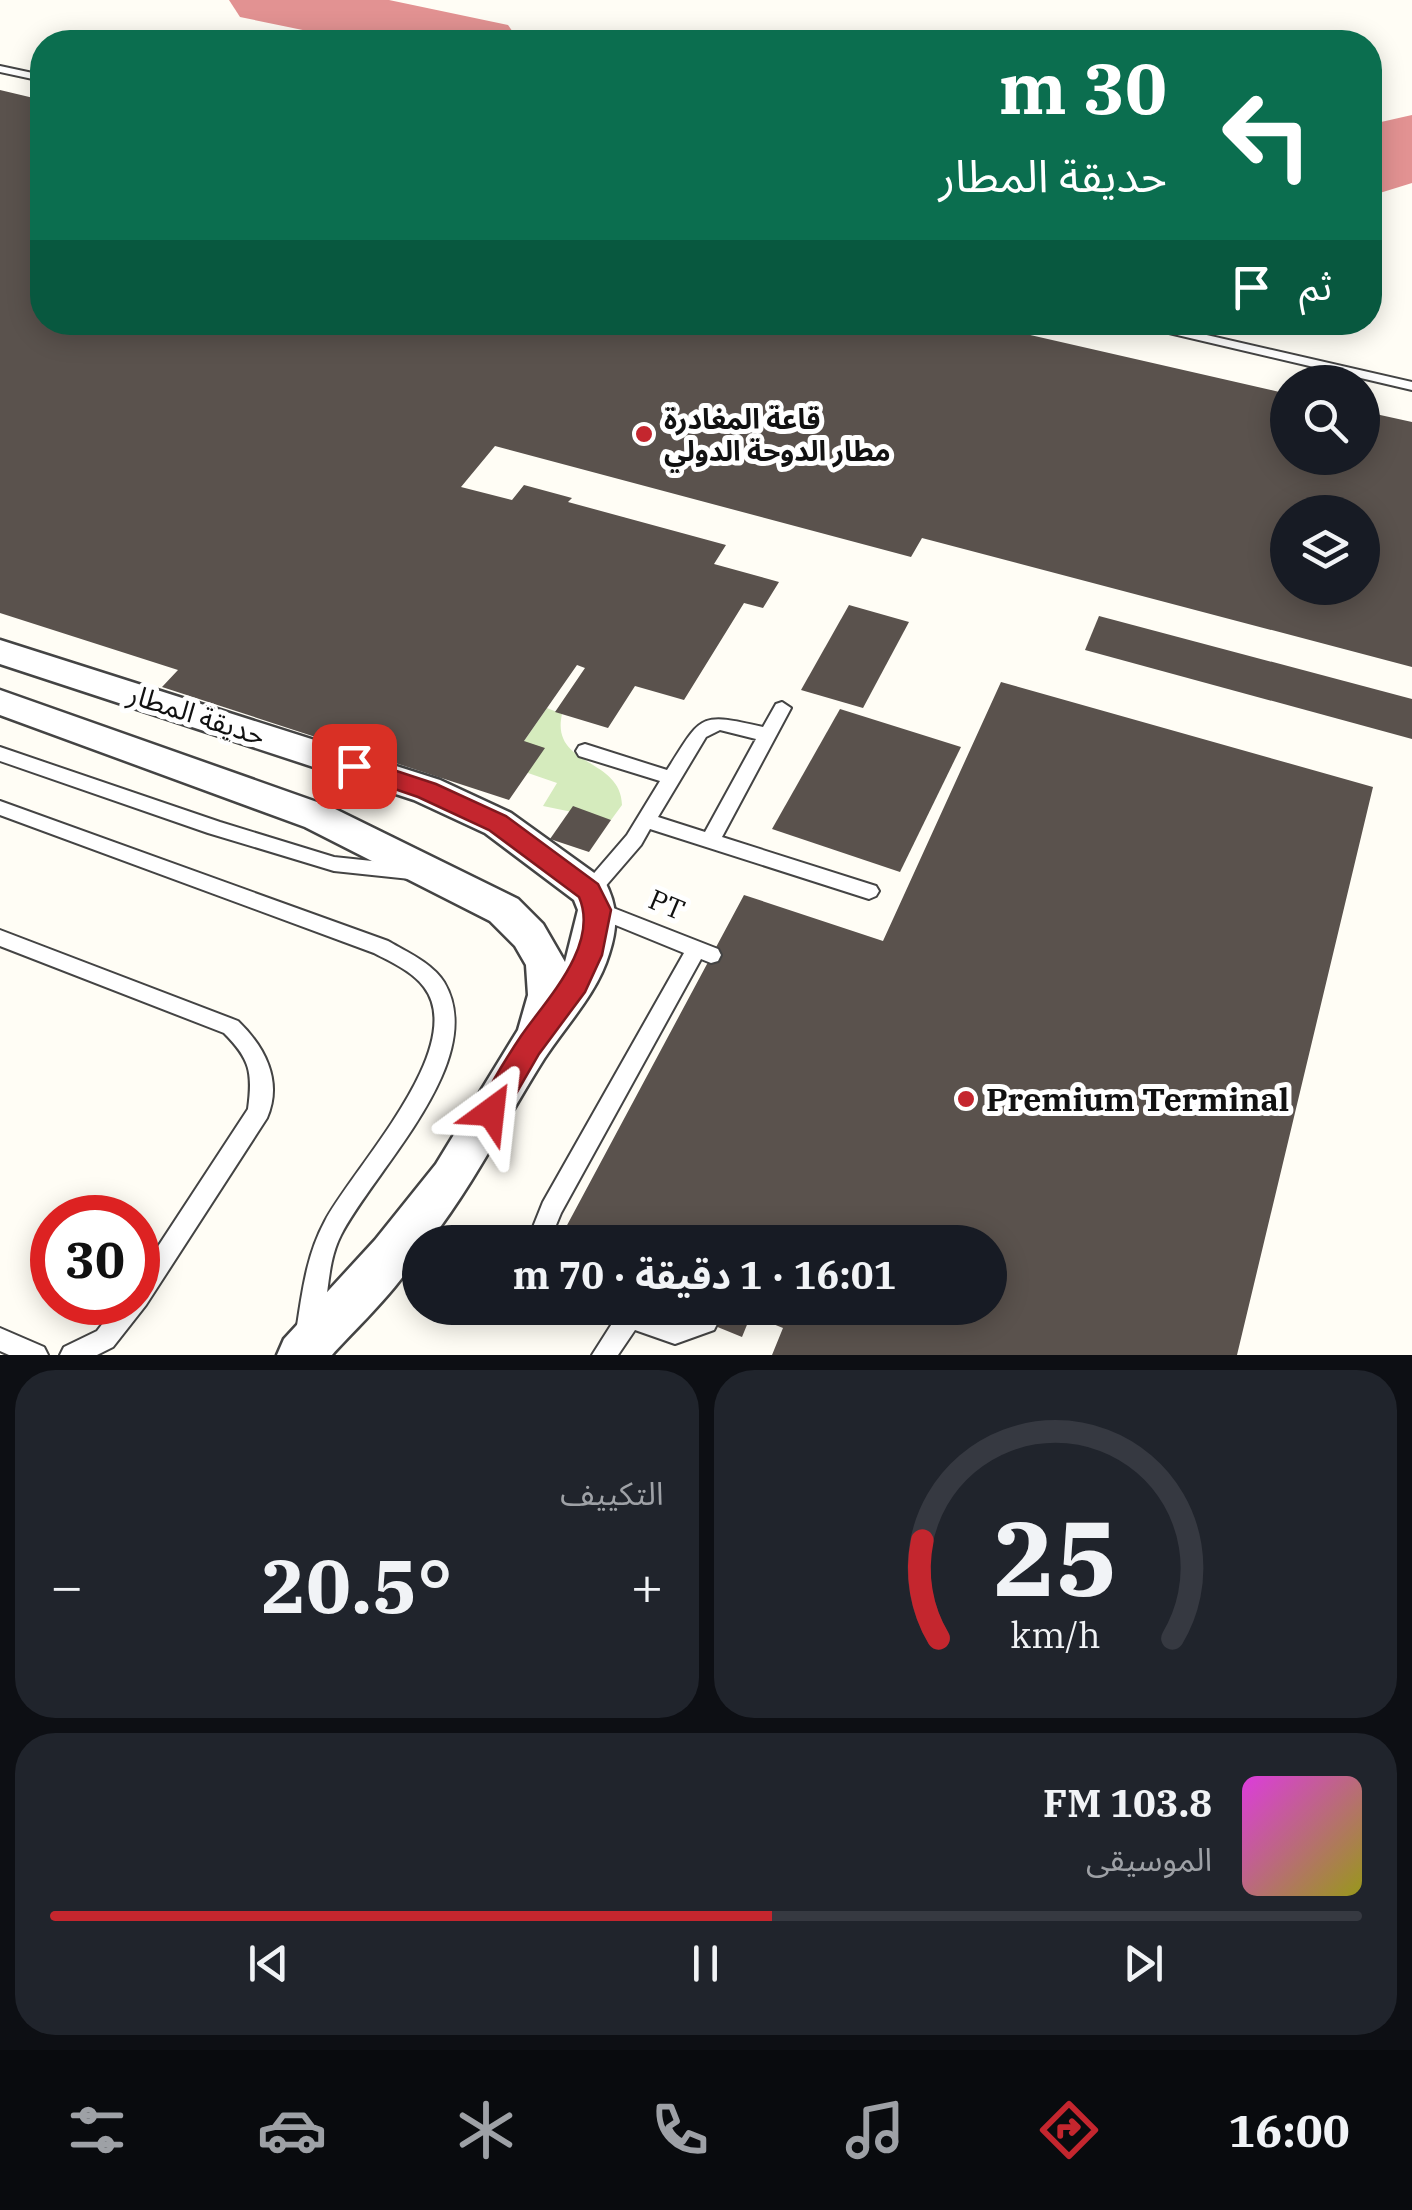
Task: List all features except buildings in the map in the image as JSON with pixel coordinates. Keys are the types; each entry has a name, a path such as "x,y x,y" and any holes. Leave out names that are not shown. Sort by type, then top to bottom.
{"street":[{"name":"حديقة المطار","path":"0,652 427,790 498,823 594,900"},
{"path":"0,702 318,817 504,910 530,935 546,964 549,995 530,1046"},
{"path":"303,1351 391,1255 452,1178 530,1046 576,984 588,955 594,900"}],"lane":[{"path":"0,69 30,75"},
{"path":"1186,335 1412,386"},
{"path":"710,841 782,708"},
{"path":"594,900 707,726 730,724 768,735"},
{"path":"585,751 672,778"},
{"path":"0,754 215,828 334,864 426,873"},
{"path":"0,808 381,947 407,961 436,986 448,1015 443,1051 417,1099 333,1227 320,1259 303,1351"},
{"path":"644,820 869,891"},
{"name":"PT","path":"545,1225 703,952 594,900"},
{"path":"0,938 231,1027 254,1049 264,1078 260,1111 160,1263"},
{"path":"72,1355 105,1338 116,1325"},
{"path":"604,1355 625,1325"},
{"path":"651,1325 675,1333 698,1325"},
{"path":"0,1339 36,1355"}],"green space":[{"path":"547,708 562,714 561,731 566,744 611,778 619,789 622,805 611,820 543,806 557,783 528,773 524,741"}],"taxiway":[{"path":"268,0 419,30"},
{"path":"1382,163 1412,141"}],"place":[{"name":"قاعة المغادرة مطار الدوحة الدولي","path":"644,434"},
{"name":"Premium Terminal","path":"966,1099"}],"route":[{"path":"354,766 427,790 498,823 590,891 598,910 588,955 576,984 530,1046 491,1112"}]}
